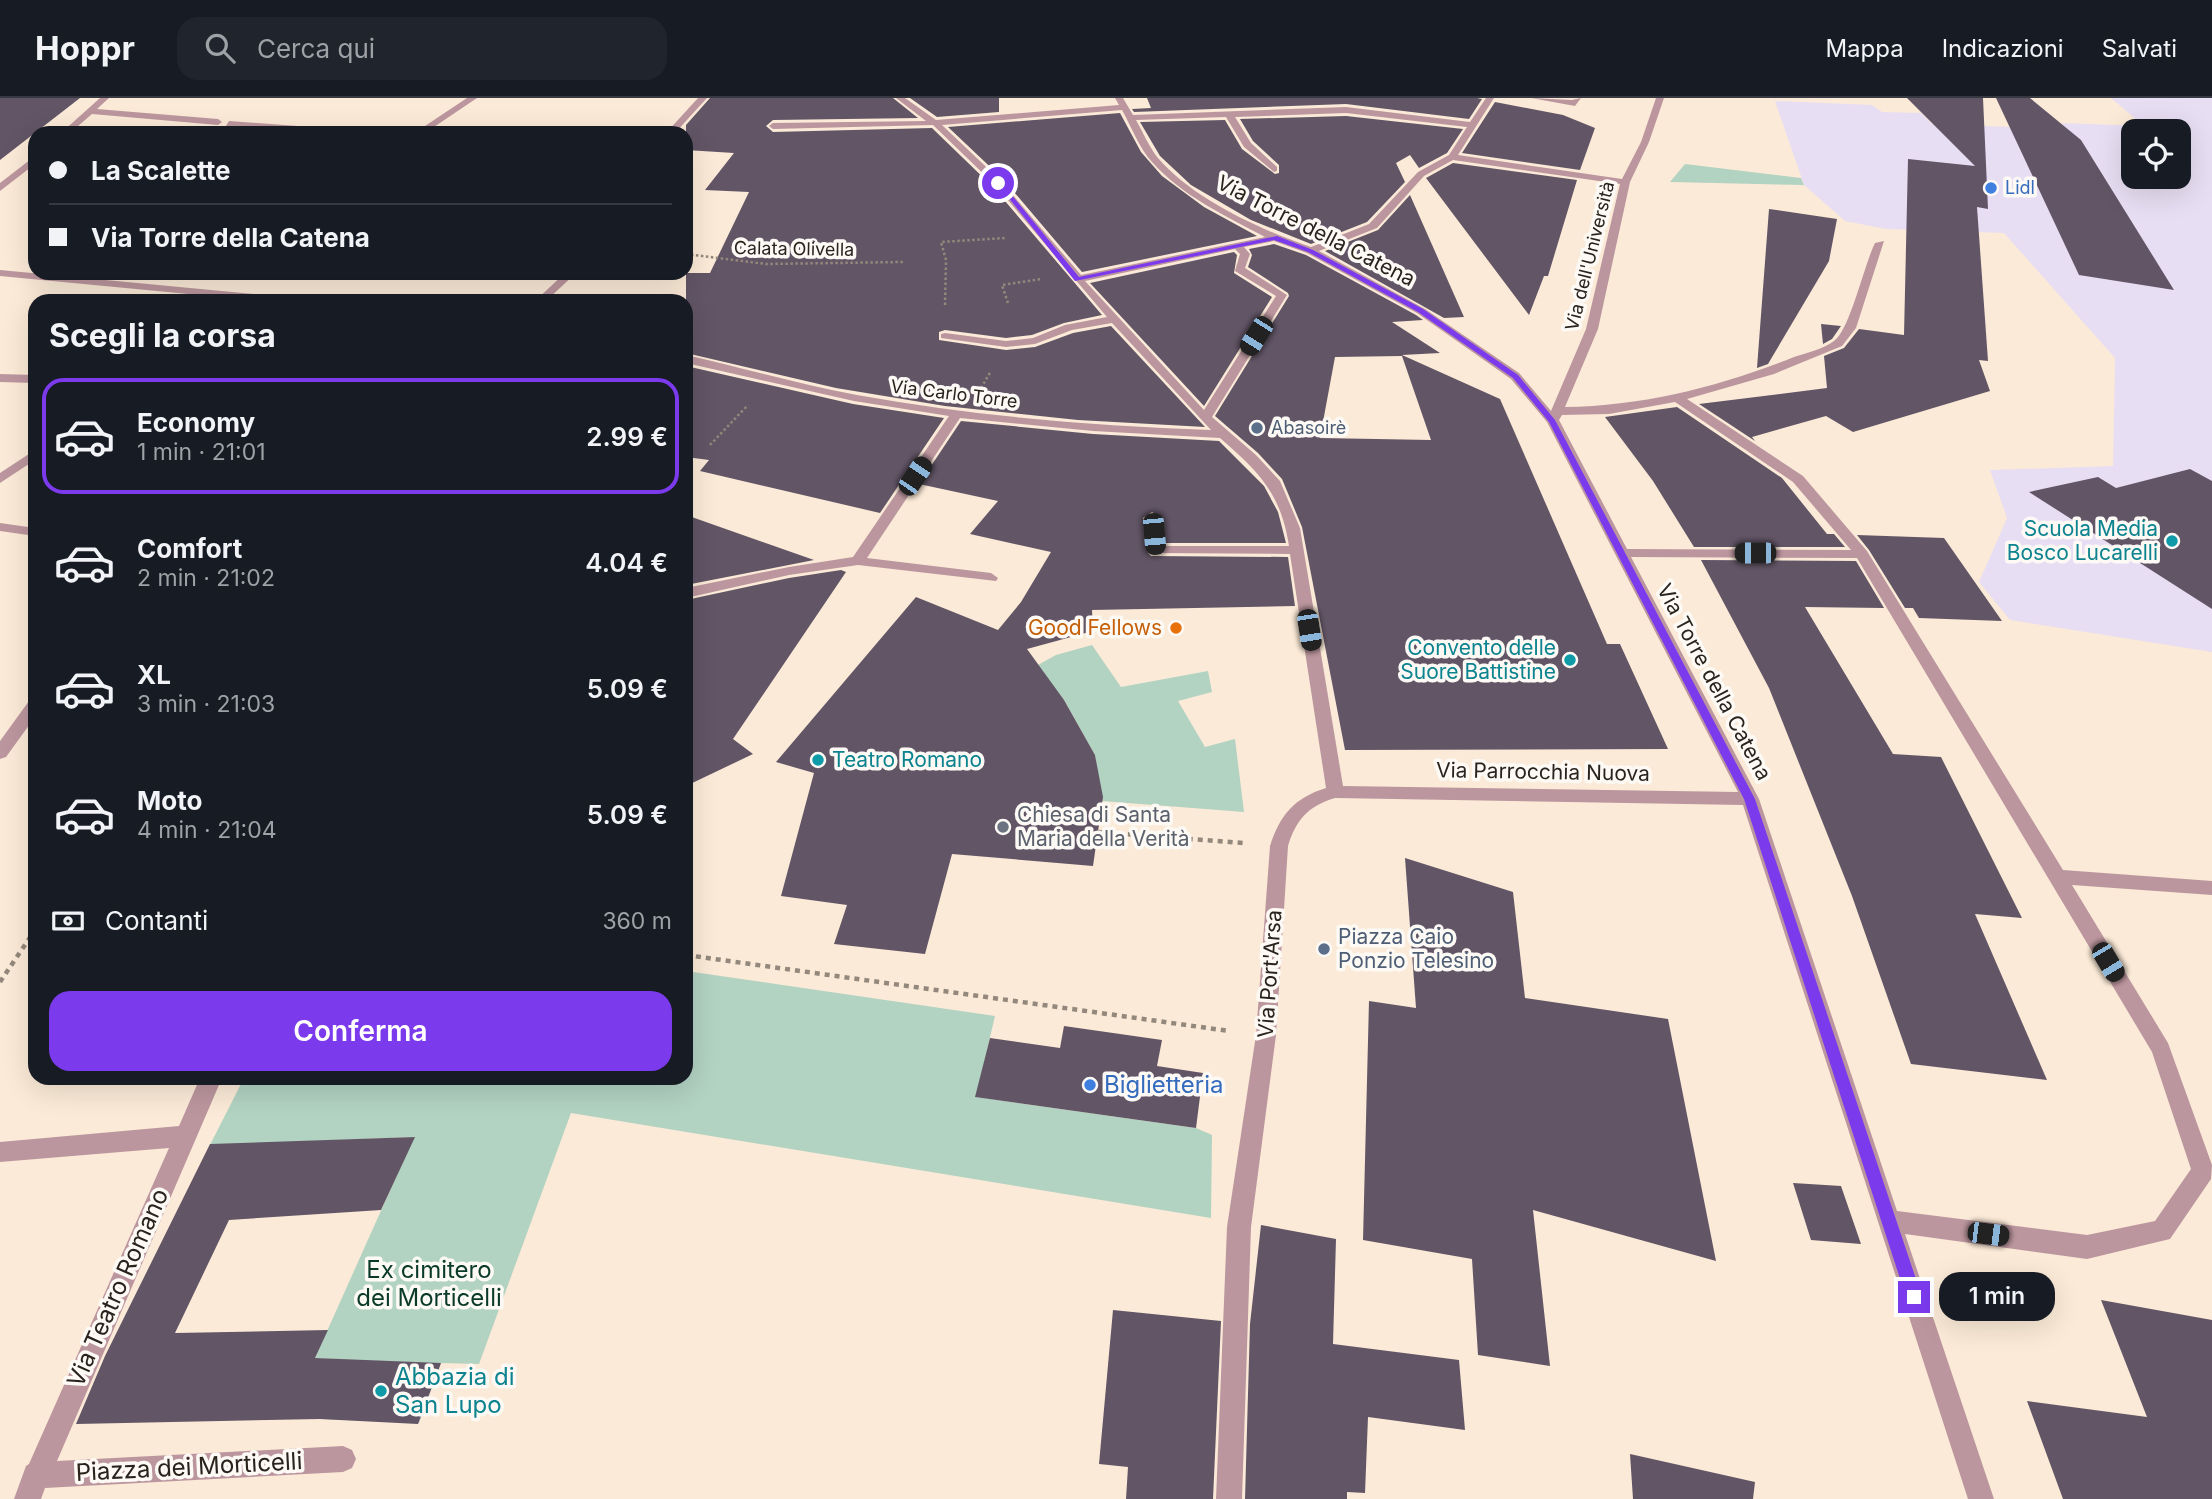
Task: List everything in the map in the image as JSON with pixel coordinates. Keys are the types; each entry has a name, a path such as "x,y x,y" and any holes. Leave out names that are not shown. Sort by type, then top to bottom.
{"street":[{"path":"73,126 105,98"},
{"path":"430,126 473,98"},
{"path":"677,126 703,98"},
{"path":"900,98 935,123 998,183 1076,277 1205,418 1251,458 1275,484 1293,528 1335,792"},
{"path":"1311,251 1373,226 1421,174 1452,157 1489,98"},
{"path":"1535,98 1575,103 1577,98"},
{"name":"Via dell'Università","path":"1555,416 1592,329 1625,182 1645,142 1660,98"},
{"path":"773,126 935,123 1122,103"},
{"name":"Via Torre della Catena","path":"1122,103 1154,159 1182,184 1219,209 1275,238 1311,251 1421,311 1515,376 1555,416 1621,553 1750,799 1981,1499"},
{"path":"1130,118 1346,110 1472,125"},
{"path":"90,111 218,122"},
{"path":"1229,114 1247,145 1274,169"},
{"path":"229,124 256,126"},
{"path":"1452,157 1625,182"},
{"path":"0,188 28,165"},
{"path":"0,174 28,176"},
{"path":"1076,277 1275,238"},
{"path":"1555,416 1609,410 1676,397 1770,371 1838,344 1850,328 1871,262 1880,243"},
{"path":"1205,418 1282,295 1239,269 1245,254 1237,246"},
{"path":"0,272 28,275"},
{"path":"82,280 225,294"},
{"path":"548,294 563,280"},
{"path":"945,336 1006,344 1035,341 1069,327 1114,319"},
{"name":"Via Carlo Torre","path":"693,361 875,402 1069,426 1138,432 1222,434"},
{"path":"0,378 28,379"},
{"path":"1676,397 1798,479 1862,554 2161,1049 2203,1171 2162,1231 2087,1247 1889,1221"},
{"path":"858,561 962,413"},
{"path":"0,479 28,459"},
{"path":"1153,517 1156,550 1296,550"},
{"path":"0,527 28,531"},
{"path":"1621,553 1862,554"},
{"path":"693,592 789,571 858,561 991,578"},
{"path":"0,753 28,715"},
{"name":"Via Parrocchia Nuova","path":"1335,792 1750,799"},
{"name":"Via Port'Arsa","path":"1229,1499 1238,1227 1266,1035 1279,846 1284,829 1298,806 1315,797 1335,792"},
{"path":"2057,877 2212,888"},
{"name":"Via Teatro Romano","path":"31,1487 208,1085"},
{"path":"0,1152 186,1136"},
{"name":"Piazza dei Morticelli","path":"31,1487 343,1459"}],"path":[{"path":"945,336 946,260 941,243 1041,235"},
{"name":"Calata Olivella","path":"693,256 713,260 903,262"},
{"path":"1008,303 1002,285 1076,277"},
{"path":"962,413 1006,344"},
{"path":"710,445 774,379"},
{"path":"1098,832 1279,846"},
{"path":"0,982 28,940"},
{"path":"693,956 1266,1035"}],"shaded area":[{"path":"2111,98 2212,98 2212,652 2010,620 1979,582 2007,518 1990,470 2113,466 2115,358 2004,233 1886,229 1845,221 1804,185 1775,101 1872,105 1882,112 1921,113 1932,124 2066,129 2062,123 2121,125 2121,189 2191,189 2191,119 2136,119"}],"green space":[{"path":"1685,164 1801,178 1804,185 1670,182"},
{"path":"1092,645 1121,687 1208,671 1212,692 1178,701 1205,747 1235,739 1244,812 1102,801 1095,755 1064,700 1036,666 1056,655"},
{"name":"Ex cimitero dei Morticelli","path":"693,972 995,1016 976,1097 1196,1128 1212,1135 1211,1218 571,1113 479,1364 441,1363 419,1423 320,1419 345,1360 315,1358 414,1137 210,1145 240,1085 693,1085"}],"building":[{"path":"0,98 80,98 44,126 28,126 28,138 0,160"},
{"path":"710,98 893,98 918,118 773,120 766,126 773,132 932,128 993,187 1102,315 1064,323 1032,335 1006,338 945,330 939,332 939,340 1006,350 1035,347 1073,333 1111,326 1205,427 1078,420 945,406 836,388 693,355 693,294 686,294 686,280 693,280 693,273 710,273 749,192 705,190 734,153 693,150 693,126 686,125"},
{"path":"910,98 999,98 999,112 937,117"},
{"path":"1147,98 1482,99 1469,119 1346,104 1134,112 1132,109 1151,108"},
{"path":"1907,98 1983,98 1988,209 1977,207 1988,361 1979,360 1990,391 1853,432 1826,416 1752,437 1755,441 1699,404 1827,388 1824,356 1844,348 1859,329 1904,335 1908,159 1975,166"},
{"path":"1996,98 2030,98 2081,140 2174,290 2079,275"},
{"path":"1495,102 1563,115 1595,128 1580,170 1462,153"},
{"path":"1120,113 1141,152 1162,176 1204,207 1257,236 1082,272 1003,179 948,127"},
{"path":"1346,116 1463,129 1447,153 1419,168 1410,155 1396,163 1405,182 1367,222 1311,244 1251,220 1191,185 1160,156 1140,122 1225,120 1242,149 1275,174 1279,173 1279,165 1253,141 1240,119"},
{"path":"1453,163 1577,180 1548,276 1544,276 1529,315 1426,178"},
{"path":"1410,195 1464,317 1444,318 1325,251 1378,230"},
{"path":"1769,209 1837,219 1829,261 1768,364 1757,368"},
{"path":"1274,244 1306,255 1416,315 1423,320 1392,322 1440,353 1402,355 1500,399 1607,644 1620,644 1668,749 1345,750 1302,527 1282,479 1258,453 1215,416 1289,296 1248,267 1252,255 1249,249","holes":["1402,356 1431,440 1320,438 1335,357"]},
{"path":"1234,252 1237,255 1234,273 1272,297 1204,406 1090,283"},
{"path":"1821,324 1841,326 1832,339 1823,344"},
{"path":"693,368 853,404 944,418 880,513 700,471 709,460 693,458"},
{"path":"1677,407 1782,478 1827,534 1834,534 1845,547 1694,547 1653,481 1605,417"},
{"path":"961,421 1093,434 1219,441 1264,486 1278,512 1286,543 1165,543 1163,518 1152,512 1143,518 1148,553 1151,556 1288,557 1295,606 1092,610 1093,631 1027,649 1064,700 1095,755 1103,797 1093,866 952,854 925,954 834,944 847,905 781,896 814,773 776,762 916,597 998,630 1021,602 1051,552 970,534 998,501 919,484"},
{"name":"Scuola Media Bosco Lucarelli","path":"2190,469 2212,481 2212,609 2029,492 2098,477 2116,488"},
{"path":"693,517 814,560 693,584"},
{"path":"1857,535 1944,538 2002,621 1919,618 1913,608 1905,608"},
{"path":"1701,560 1856,561 1884,608 1805,607 1893,754 1941,757 2022,918 1975,914 2047,1080 1911,1064 1852,896 1769,688"},
{"path":"841,570 846,572 733,739 753,754 693,783 693,599"},
{"path":"1405,858 1513,892 1525,998 1668,1019 1716,1261 1533,1210 1550,1366 1478,1355 1472,1259 1363,1240 1369,1001 1416,1008"},
{"name":"Biglietteria","path":"1064,1026 1162,1040 1157,1066 1203,1073 1196,1128 975,1097 990,1038 1060,1048"},
{"path":"415,1137 381,1210 229,1220 175,1333 328,1330 315,1358 441,1363 418,1424 320,1419 76,1424 105,1356 210,1144"},
{"path":"1793,1183 1841,1186 1861,1244 1811,1240"},
{"path":"1261,1225 1336,1239 1333,1344 1459,1360 1465,1430 1368,1417 1365,1493 1347,1492 1347,1499 1245,1499 1250,1324"},
{"path":"2101,1300 2212,1320 2212,1499 2063,1499 2027,1401 2147,1417"},
{"path":"1113,1310 1221,1321 1213,1499 1126,1499 1128,1467 1099,1464"},
{"path":"1630,1454 1755,1482 1753,1499 1633,1499"}],"place":[{"name":"Lidl","path":"1991,188"},
{"name":"Abasoirè","path":"1257,428"},
{"name":"Scuola Media Bosco Lucarelli","path":"2172,541"},
{"name":"Good Fellows","path":"1176,628"},
{"name":"Convento delle Suore Battistine","path":"1570,660"},
{"name":"Teatro Romano","path":"818,760"},
{"name":"Chiesa di Santa Maria della Verità","path":"1003,827"},
{"name":"Piazza Caio Ponzio Telesino","path":"1324,949"},
{"name":"Biglietteria","path":"1090,1085"},
{"name":"Abbazia di San Lupo","path":"381,1391"}],"route":[{"path":"998,183 1078,279 1275,238 1311,251 1421,311 1515,376 1553,421 1750,799 1914,1297"}]}
